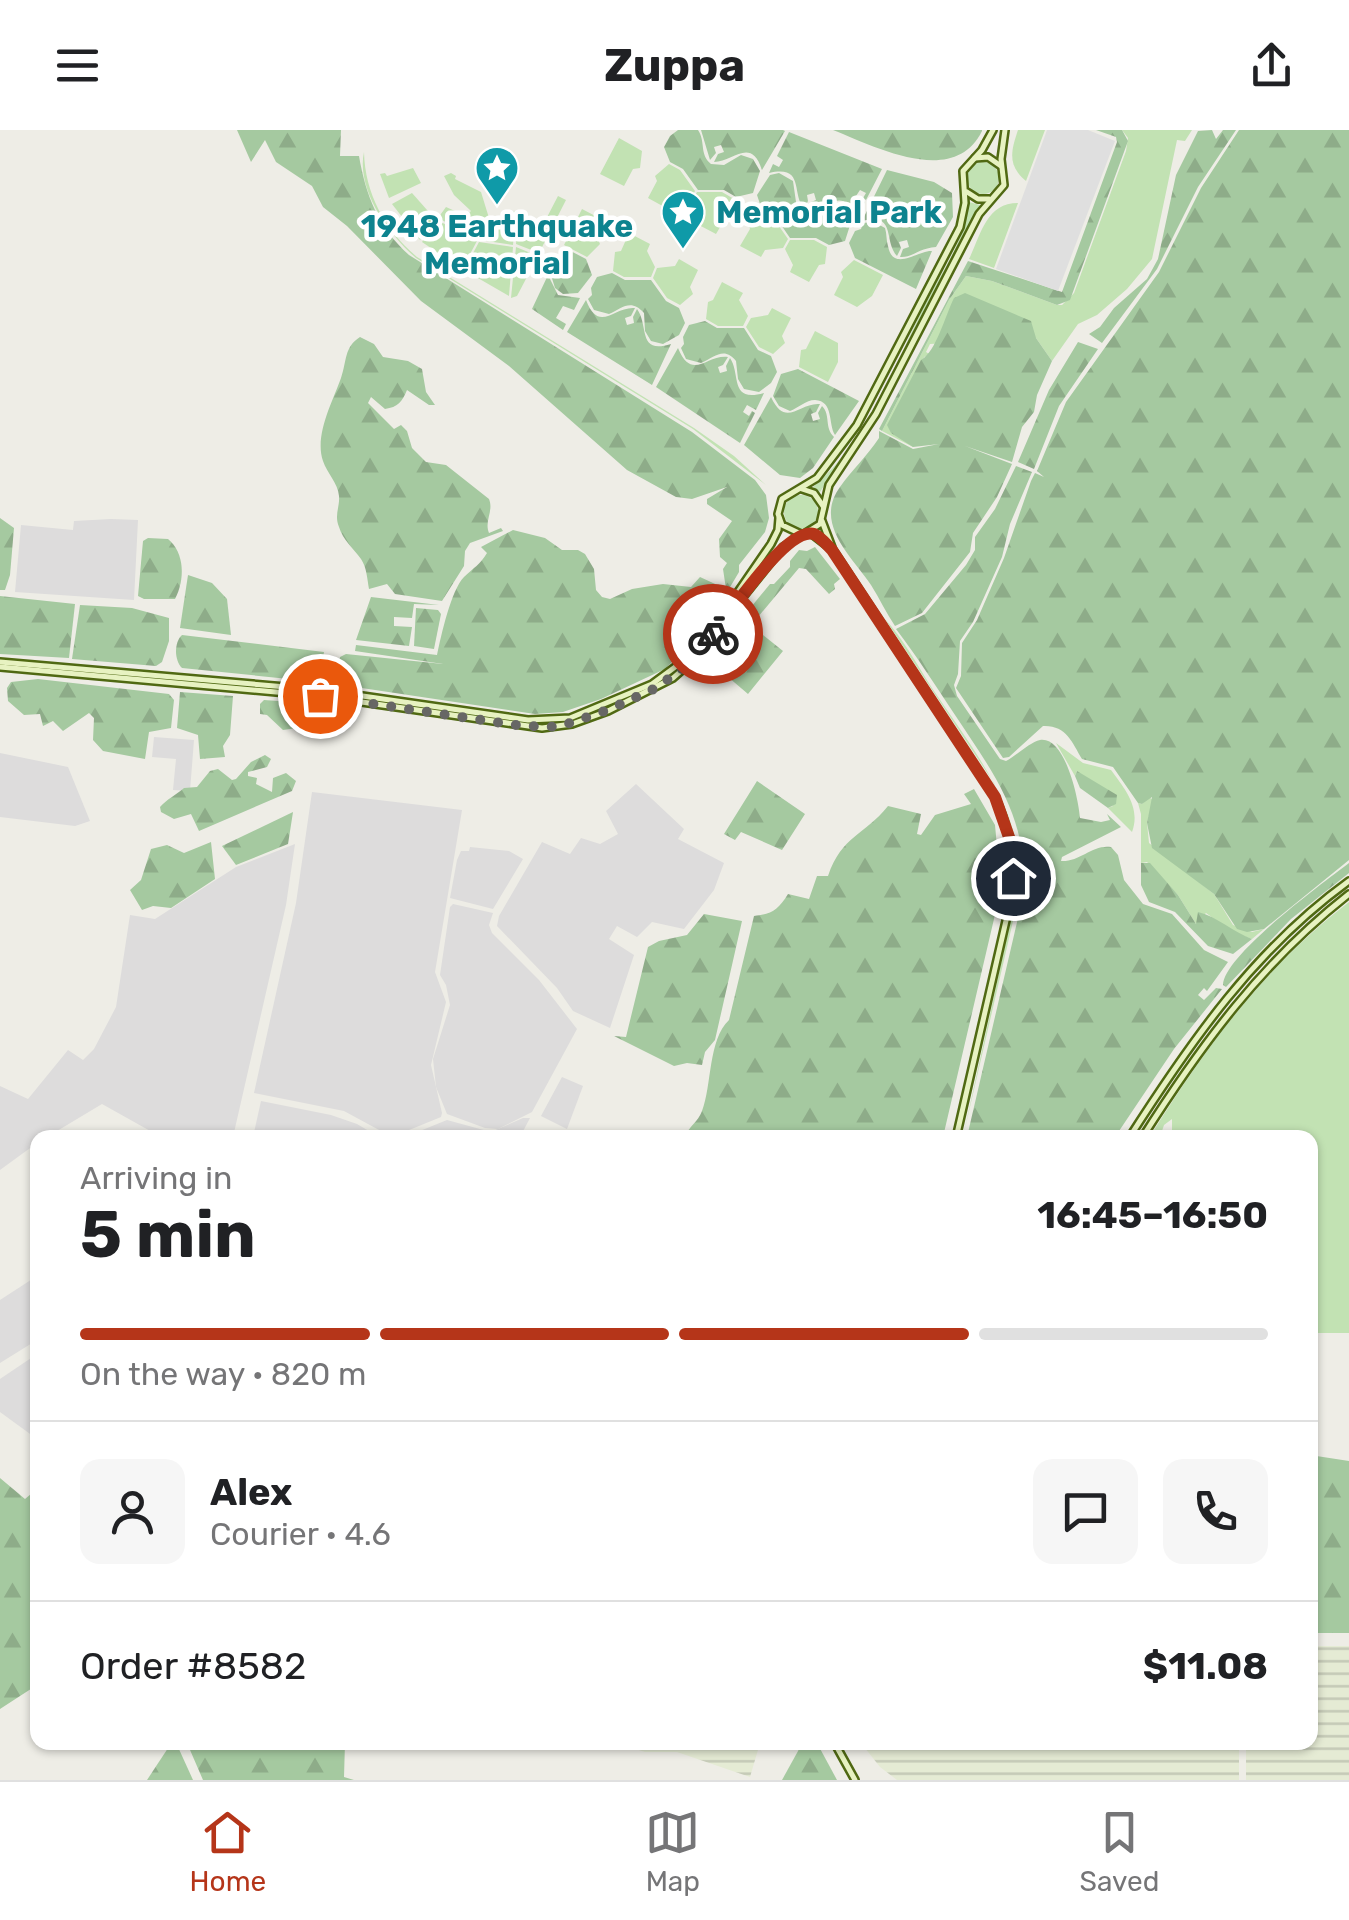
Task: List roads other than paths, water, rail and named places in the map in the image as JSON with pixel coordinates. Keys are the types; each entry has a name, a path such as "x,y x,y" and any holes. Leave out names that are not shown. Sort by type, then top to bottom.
{"main road":[{"path":"0,664 321,690 528,720 570,718 652,684 686,659 720,618 778,530 782,499 822,472 865,411 958,232 964,210 962,175 993,130"},
{"path":"832,550 822,521 828,485 872,422 967,237 990,198 1004,185 1001,166 1006,130"},
{"path":"972,159 988,157 1001,166"},
{"path":"965,190 978,199 990,198"},
{"path":"798,489 814,493 824,509"},
{"path":"779,518 788,530 818,536 832,550 978,768 995,797 1010,840 1011,899 958,1130"},
{"path":"0,664 320,696 522,726 558,727 608,710 673,678 690,663 783,546 814,530 822,521"},
{"path":"1134,1130 1172,1071 1239,982 1294,925 1349,881"},
{"path":"1147,1130 1212,1031 1256,978 1349,894"},
{"path":"838,1750 855,1780"}],"place":[{"name":"1948 Earthquake Memorial","path":"497,206"},
{"name":"Memorial Park","path":"683,250"}]}
